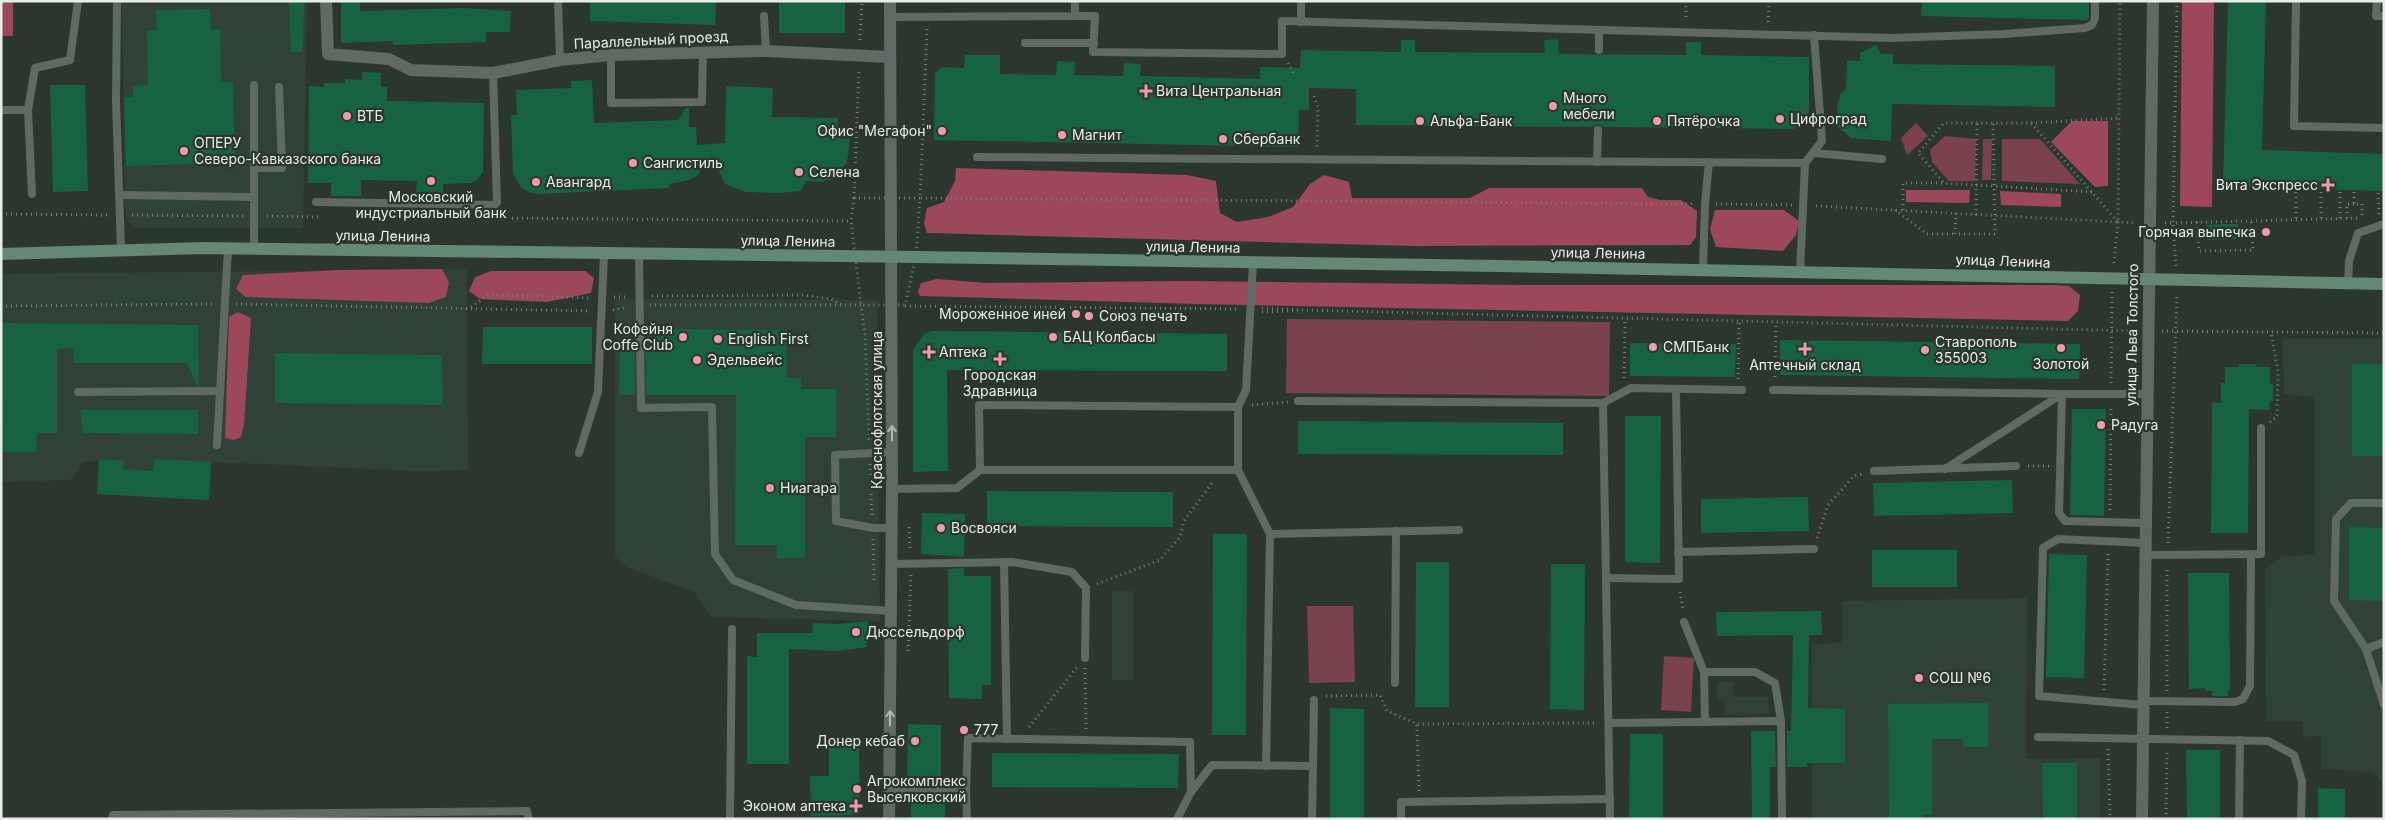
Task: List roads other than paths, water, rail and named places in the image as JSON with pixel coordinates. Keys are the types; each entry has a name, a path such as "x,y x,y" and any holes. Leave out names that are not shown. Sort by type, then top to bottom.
{"main road":[{"name":"улица Ленина","path":"1,254 121,249 254,249 892,257 1704,270 2112,280 2384,284"}],"street":[{"name":"Параллельный проезд","path":"326,1 328,54 389,59 411,70 493,73 560,60 611,54 766,51 890,57"},
{"name":"Краснофлотская улица","path":"888,819 892,611 890,1"},
{"name":"улица Льва Толстого","path":"2142,819 2146,394 2153,1"}],"lane":[{"path":"32,194 28,110 35,68 70,60 78,1"},
{"path":"117,1 121,249"},
{"path":"558,1 560,60"},
{"path":"1075,1 1075,16"},
{"path":"1301,1 1301,22"},
{"path":"890,17 1095,16 1094,52 1282,54 1282,21 1686,33 1910,37 2002,34 2085,28 2092,26 2095,18 2095,1"},
{"path":"2296,1 2294,126 2384,128"},
{"path":"2377,1 2376,16 2384,16"},
{"path":"764,16 766,51"},
{"path":"1599,30 1599,50"},
{"path":"1800,272 1805,163 1822,142 1814,35"},
{"path":"1025,43 1094,43"},
{"path":"611,54 611,103 702,102 703,52"},
{"path":"316,202 495,205 498,202 493,73"},
{"path":"254,85 254,249"},
{"path":"254,168 282,168 279,87"},
{"path":"1,110 28,110"},
{"path":"1597,162 1598,130"},
{"path":"1814,153 1882,159"},
{"path":"977,157 1805,163"},
{"path":"1704,270 1705,204 1709,162"},
{"path":"119,195 253,197"},
{"path":"2348,284 2349,261 2358,233 2384,224"},
{"path":"216,445 228,304 228,249"},
{"path":"579,453 598,392 603,312 604,254"},
{"path":"639,255 642,408 712,407 715,554 733,580 796,605 892,611"},
{"path":"1253,263 1246,308 1246,390 1238,406 1238,470 1270,534 1266,766"},
{"path":"1298,401 1603,403 1631,388 1740,390"},
{"path":"1606,578 1679,579 1676,389"},
{"path":"1774,390 2146,394"},
{"path":"78,392 220,391"},
{"path":"2062,394 2059,513 2065,521 2145,523"},
{"path":"1945,469 2062,394"},
{"path":"1603,403 1610,819"},
{"path":"980,470 979,405 1238,406"},
{"path":"2251,554 2250,686 2243,699 2235,702 2167,705 2039,696 2043,548 2058,539 2144,549 2167,555 2251,554 2261,554 2261,428"},
{"path":"892,452 835,455 836,521 872,528 892,528"},
{"path":"1874,471 2016,466"},
{"path":"892,489 958,488 980,470 1238,470"},
{"path":"2384,503 2350,503 2336,519 2334,601 2366,649 2384,705"},
{"path":"1270,534 1458,530"},
{"path":"1395,683 1396,531"},
{"path":"1678,552 1814,548"},
{"path":"892,564 1004,562 1072,572 1086,588 1085,658"},
{"path":"1004,562 1006,738"},
{"path":"1684,622 1704,672 1705,722"},
{"path":"730,819 732,629"},
{"path":"2366,649 2384,642"},
{"path":"1704,672 1756,672 1776,683 1781,721 1782,819"},
{"path":"1312,819 1314,700"},
{"path":"1609,723 1781,721"},
{"path":"2038,737 2268,741 2294,755 2302,781 2301,819"},
{"path":"967,819 968,738 1190,742 1192,792"},
{"path":"2239,819 2240,740"},
{"path":"1177,819 1192,792 1212,764 1313,766"},
{"path":"889,789 966,791"},
{"path":"1401,819 1401,802 1610,799"},
{"path":"112,819 113,816 527,811 529,819"}],"place":[{"name":"Вита Центральная","path":"1146,91"},
{"name":"Много мебели","path":"1553,106"},
{"name":"ВТБ","path":"347,116"},
{"name":"Цифроград","path":"1780,119"},
{"name":"Альфа-Банк","path":"1420,121"},
{"name":"Пятёрочка","path":"1657,121"},
{"name":"Офис \"Мегафон\"","path":"942,131"},
{"name":"Магнит","path":"1062,135"},
{"name":"Сбербанк","path":"1223,139"},
{"name":"ОПЕРУ Северо-Кавказского банка","path":"184,151"},
{"name":"Сангистиль","path":"633,163"},
{"name":"Селена","path":"799,172"},
{"name":"Московский индустриальный банк","path":"431,181"},
{"name":"Авангард","path":"536,182"},
{"name":"Вита Экспресс","path":"2328,185"},
{"name":"Горячая выпечка","path":"2266,232"},
{"name":"Мороженное иней","path":"1076,314"},
{"name":"Союз печать","path":"1089,316"},
{"name":"Кофейня Coffe Club","path":"683,337"},
{"name":"БАЦ Колбасы","path":"1053,337"},
{"name":"English First","path":"718,339"},
{"name":"СМПБанк","path":"1653,347"},
{"name":"Золотой","path":"2061,348"},
{"name":"Аптечный склад","path":"1805,349"},
{"name":"Ставрополь 355003","path":"1925,350"},
{"name":"Аптека","path":"929,352"},
{"name":"Городская Здравница","path":"1000,359"},
{"name":"Эдельвейс","path":"697,360"},
{"name":"Радуга","path":"2101,425"},
{"name":"Ниагара","path":"770,488"},
{"name":"Восвояси","path":"941,528"},
{"name":"Дюссельдорф","path":"856,632"},
{"name":"СОШ №6","path":"1919,678"},
{"name":"777","path":"964,730"},
{"name":"Донер кебаб","path":"915,741"},
{"name":"Агрокомплекс Выселковский","path":"857,789"},
{"name":"Эконом аптека","path":"856,806"}]}
